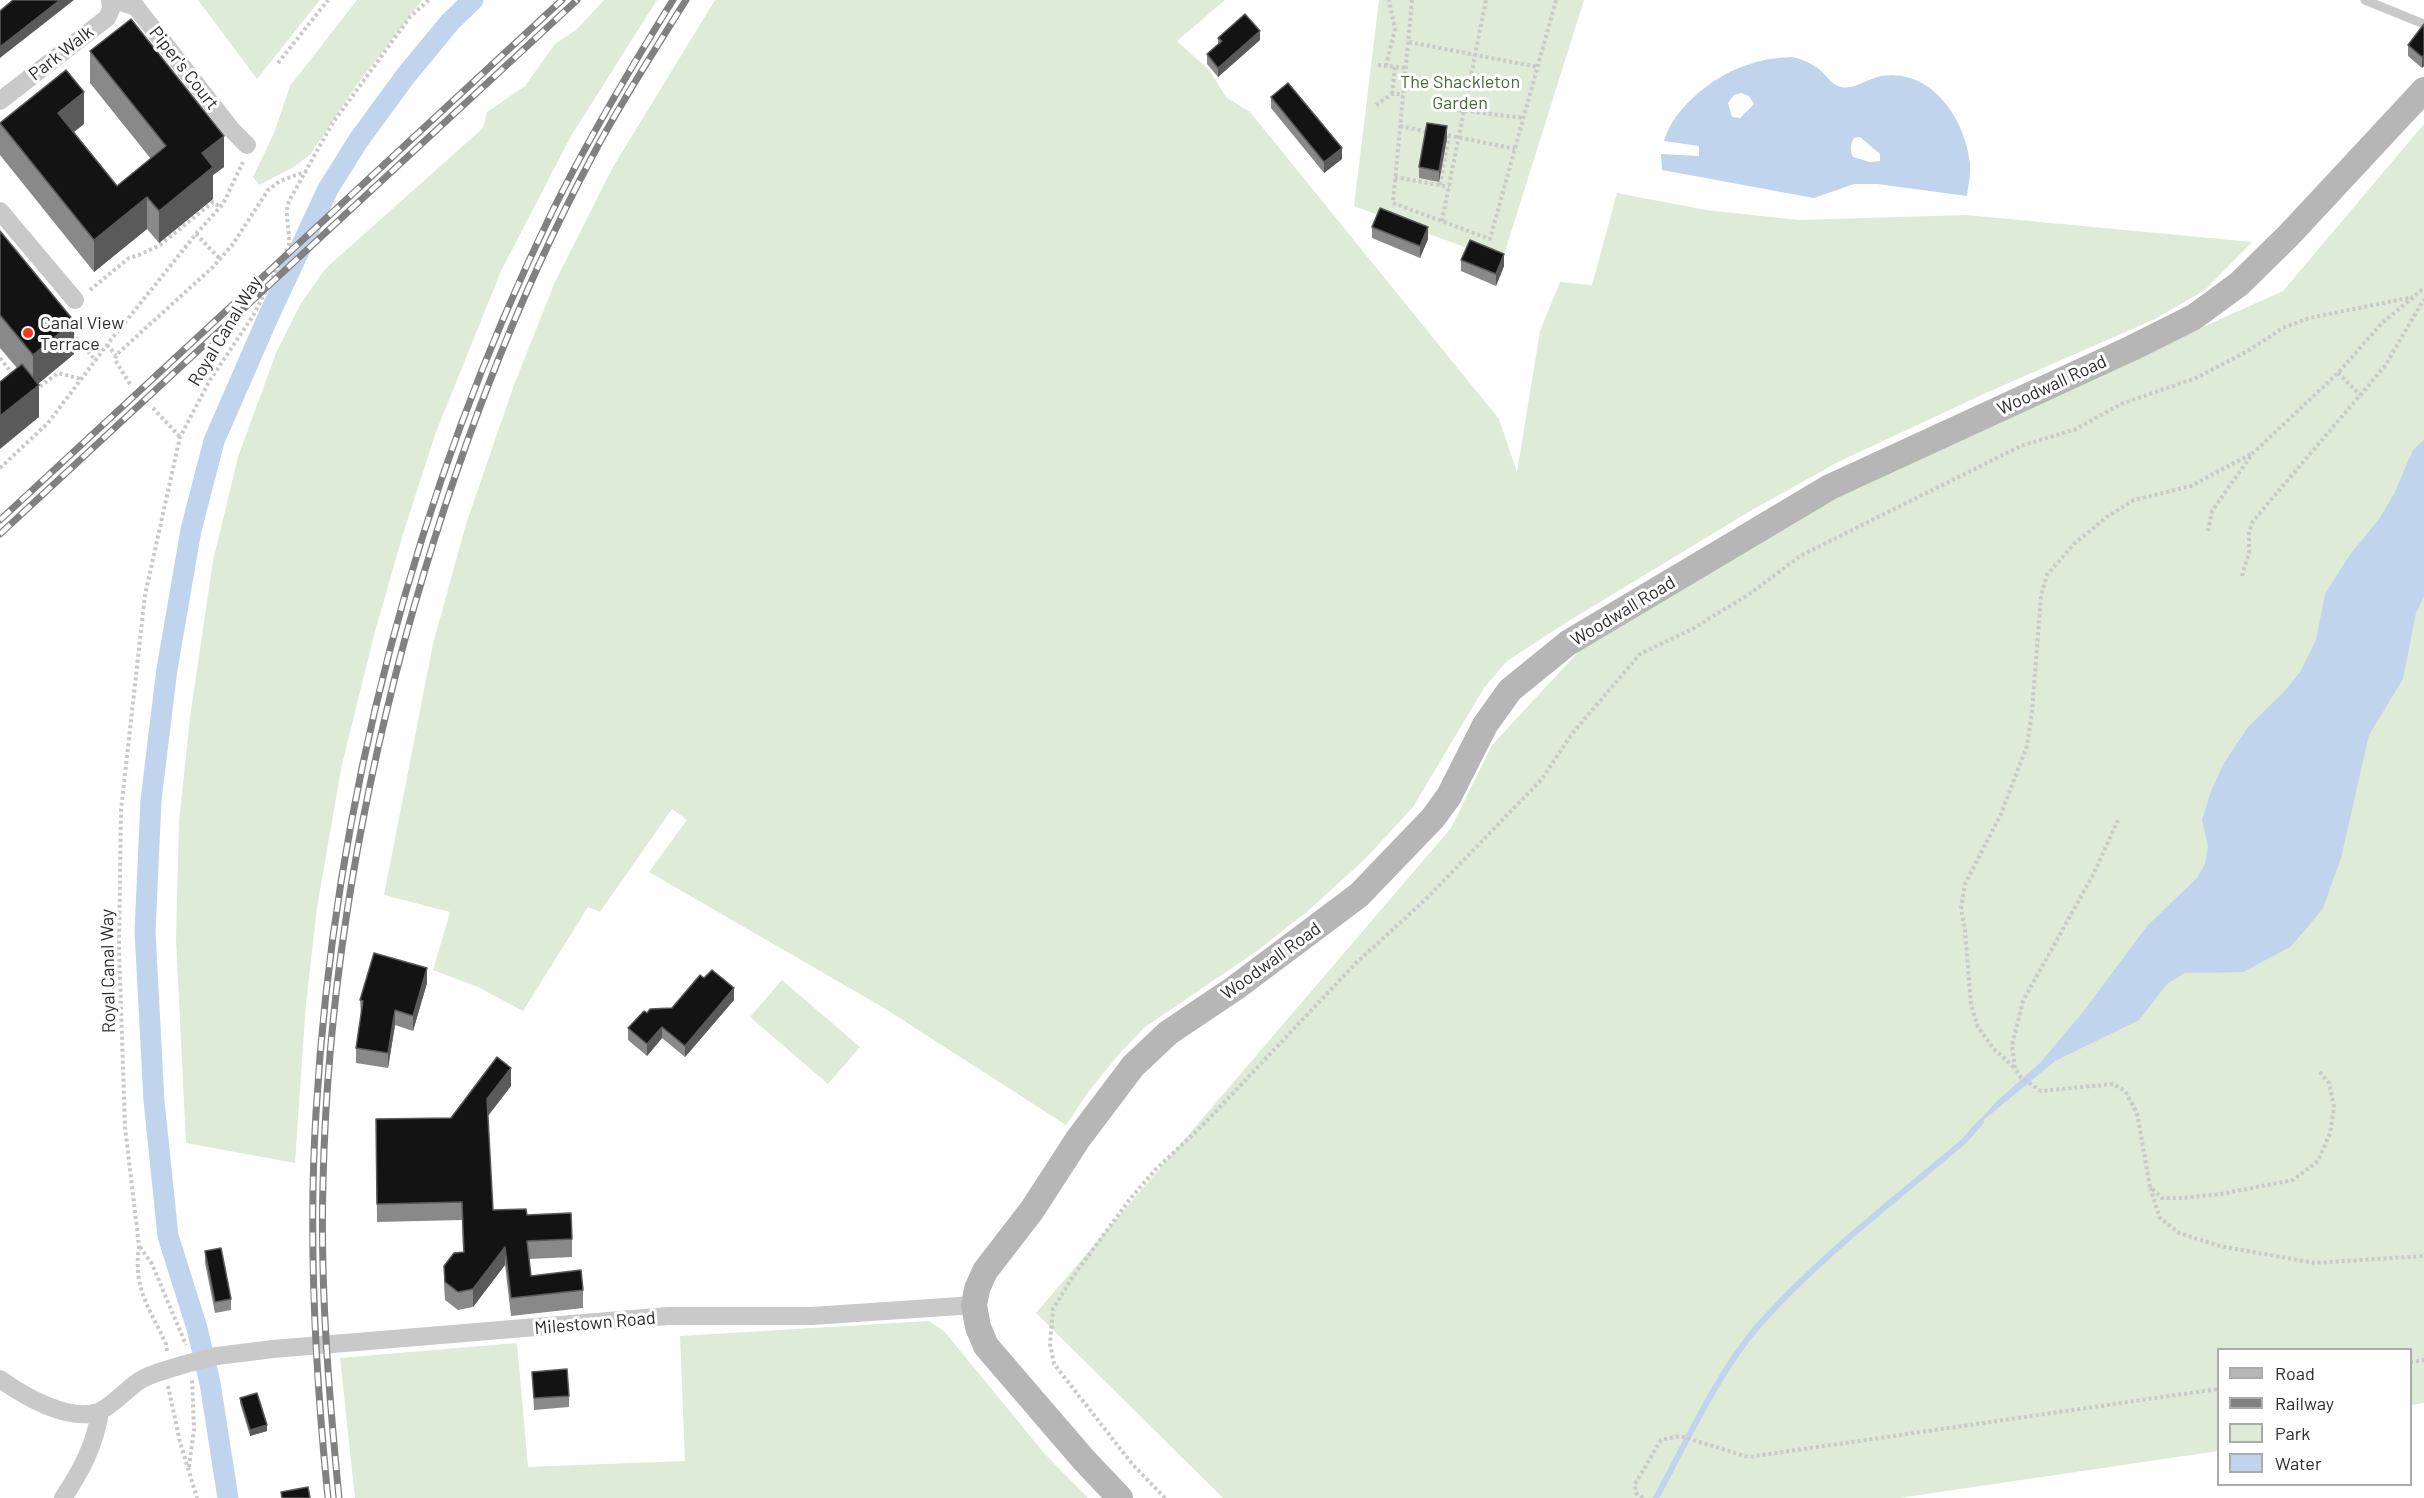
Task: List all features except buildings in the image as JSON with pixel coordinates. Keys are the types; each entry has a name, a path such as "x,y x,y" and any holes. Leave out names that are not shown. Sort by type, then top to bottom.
{"main road":[{"name":"Woodwall Road","path":"974,1305 977,1289 985,1271 1032,1210 1078,1139 1133,1066 1168,1033 1235,988 1359,895 1433,818 1449,796 1485,725 1510,690 1568,644 1830,487 2132,348 2194,317 2239,284 2289,235 2424,90"},
{"path":"974,1305 978,1327 986,1346 1077,1452 1120,1498"}],"street":[{"name":"Park Walk","path":"0,101 107,18 111,9 110,0"},
{"name":"Piper's Court","path":"115,0 136,8 231,129 247,145"},
{"path":"0,211 75,300"},
{"name":"Milestown Road","path":"100,1412 141,1380 217,1356 273,1349 668,1316 812,1316 974,1305"},
{"path":"0,1379 21,1394 62,1411 81,1415 100,1412 97,1433 82,1469 63,1498"}],"lane":[{"path":"2365,0 2424,24"}],"path":[{"path":"278,63 328,0"},
{"name":"Royal Canal Way","path":"197,1498 180,1442 169,1393 175,1368 139,1287 137,1264 139,1246 125,1127 119,946 121,810 146,595 180,437 210,380 253,316 289,245 286,210 332,124 410,17 429,0"},
{"path":"1386,66 1395,29 1389,0"},
{"path":"1412,0 1393,203 1490,238 1556,0"},
{"path":"1442,221 1486,0"},
{"path":"1409,42 1538,67"},
{"path":"1378,65 1406,68"},
{"path":"1392,94 1395,67"},
{"path":"1376,105 1392,94 1403,94"},
{"path":"1441,108 1524,118"},
{"path":"1400,126 1515,149"},
{"path":"1440,185 1450,136"},
{"path":"0,468 48,423 107,345 220,207 230,193 249,150 247,145"},
{"path":"130,384 115,360 116,355 220,259 245,227 268,190 280,181 307,171"},
{"path":"1395,177 1449,187"},
{"path":"75,300 129,258 160,245 213,202 220,207"},
{"path":"196,234 220,259"},
{"path":"2208,531 2212,511 2253,453 2338,373 2381,324 2424,288"},
{"path":"1165,1498 1133,1465 1054,1364 1050,1344 1053,1309 1091,1252 1130,1199 1155,1170 1202,1126 1356,963 1425,900 1542,779 1571,735 1599,705 1640,654 1694,627 1751,593 1800,556 2021,446 2076,429 2121,404 2196,378 2246,352 2283,328 2309,318 2413,297"},
{"path":"2242,576 2249,553 2249,532 2253,521 2385,366 2424,299"},
{"path":"67,327 96,361"},
{"path":"107,345 116,355"},
{"path":"0,358 18,381"},
{"path":"29,395 58,373 81,379"},
{"path":"2338,373 2361,395"},
{"path":"153,408 180,437"},
{"path":"2253,453 2191,486 2134,500 2125,505 2074,544 2048,575 2041,596 2032,712 2027,746 2001,814 1965,884 1961,909 1965,930 1971,1005 1978,1028 1994,1049 2015,1068 2021,1078 2041,1091 2113,1084 2125,1091 2137,1113 2150,1187 2160,1218 2179,1233 2220,1246 2314,1263 2424,1256"},
{"path":"2015,1068 2012,1045 2023,1001 2089,883 2118,820"},
{"path":"2150,1187 2162,1198 2182,1198 2222,1194 2293,1180 2318,1161 2330,1133 2334,1107 2330,1083 2318,1070"},
{"path":"1643,1498 1636,1493 1635,1484 1661,1440 1680,1436 1748,1457 2217,1389"}],"green space":[{"path":"198,0 320,0 257,79"},
{"path":"357,0 422,0 356,86 310,155 292,168 259,185 253,177 274,133 290,86"},
{"path":"604,0 657,0 571,136 501,271 436,432 374,635 341,769 317,908 306,1003 295,1163 186,1143 176,939 179,822 190,717 213,561 238,457 276,353 300,305 325,269 483,128 487,112 525,86 555,44 577,29"},
{"path":"715,0 1225,0 1177,41 1210,71 1226,97 1250,112 1499,419 1517,472 1540,331 1560,282 1592,285 1617,193 1706,210 1799,220 1966,215 2252,242 2205,290 2155,319 1988,392 1838,462 1752,510 1507,661 1484,688 1413,807 1365,859 1309,910 1257,951 1145,1027 1089,1091 1066,1125 884,1008 649,872 687,820 672,809 600,912 588,907 523,1011 478,987 433,970 450,912 384,895 433,644 466,524 514,385 555,282 613,167"},
{"name":"The Shackleton Garden","path":"1379,0 1584,0 1502,261 1354,206"},
{"path":"2424,124 2424,1403 2412,1405 2412,1348 2217,1348 2217,1451 1899,1498 1223,1498 1036,1313 1451,828 1492,745 1582,648 1866,479 2283,291"},
{"path":"782,980 860,1047 828,1084 750,1017"},
{"path":"929,1321 944,1331 1044,1453 1088,1498 355,1498 340,1358 517,1343 528,1467 685,1461 680,1336"}],"water":[{"path":"1792,57 1809,63 1838,86 1854,86 1882,76 1900,76 1916,80 1931,89 1943,100 1962,131 1970,164 1967,196 1877,184 1854,184 1814,198 1662,170 1661,154 1699,156 1699,146 1664,141 1677,116 1698,93 1737,69 1760,61","holes":["1741,93 1749,96 1754,104 1740,118 1732,117 1728,103 1734,95","1860,137 1880,154 1880,161 1870,162 1853,157 1852,143 1854,138"]},
{"path":"2424,440 2424,596 2416,613 2403,679 2369,735 2341,858 2323,908 2290,947 2243,972 2185,973 2167,984 2139,1020 2055,1061 1968,1133 1997,1101 2040,1063 2083,1012 2147,926 2197,878 2205,864 2208,846 2202,820 2211,791 2224,763 2248,727 2283,693 2300,672 2316,640 2325,594 2349,556 2379,519 2394,494 2413,450"}],"waterway":[{"path":"228,1498 210,1383 197,1328 168,1236 154,1101 145,931 151,800 167,669 191,530 214,441 269,315 328,189 358,141 404,78 450,22 473,0"},
{"path":"1656,1498 1729,1365 1758,1326 1806,1276 1964,1141 1981,1122"}],"railway":[{"path":"0,520 562,0"},
{"path":"0,534 577,0"},
{"path":"328,1498 314,1306 313,1209 316,1113 326,996 341,880 363,765 390,650 422,538 460,427 504,318 552,212 580,158 673,0"},
{"path":"339,1498 324,1302 322,1223 326,1114 338,977 372,773 405,639 442,515 463,453 510,332 563,213 593,155 626,96 686,0"}],"place":[{"name":"Canal View Terrace","path":"28,333"}]}
